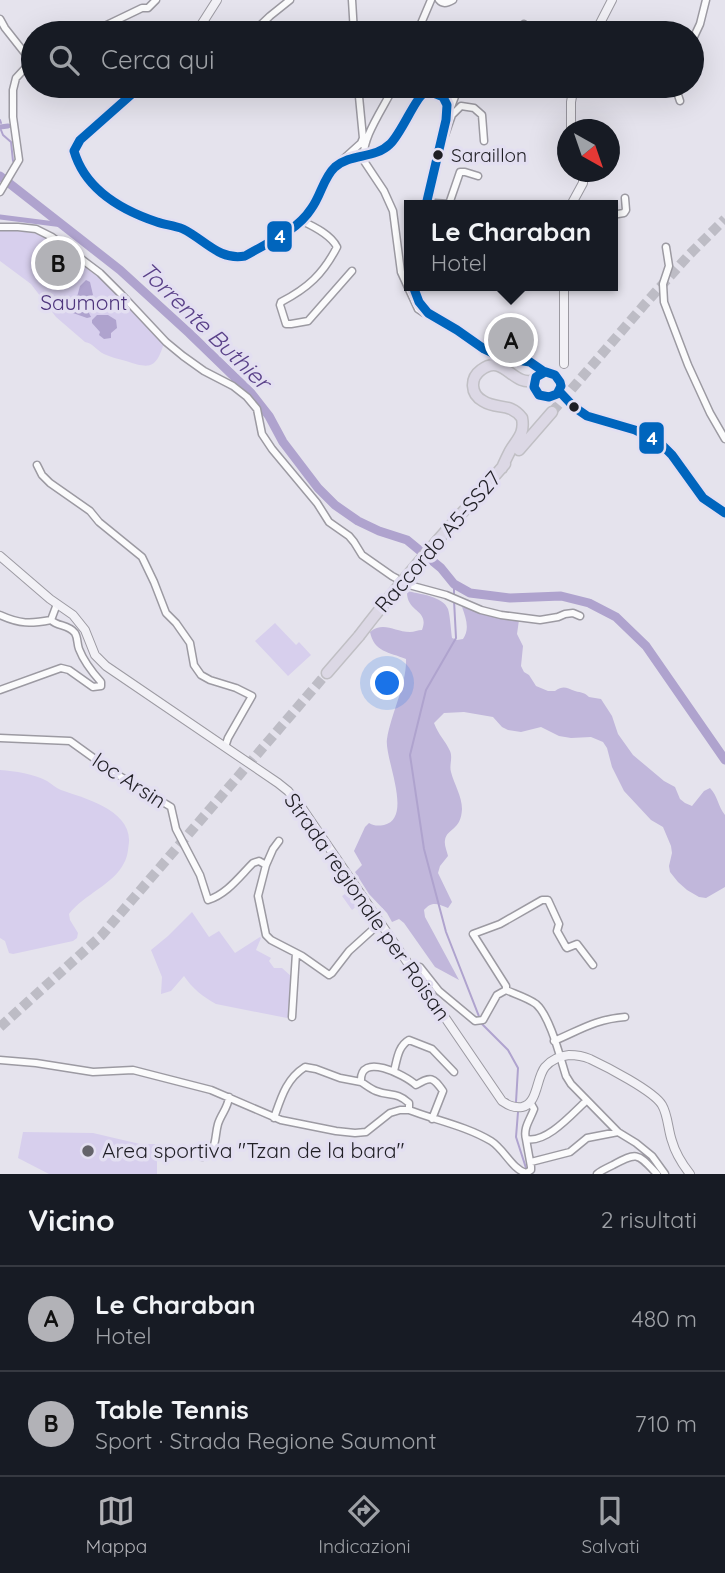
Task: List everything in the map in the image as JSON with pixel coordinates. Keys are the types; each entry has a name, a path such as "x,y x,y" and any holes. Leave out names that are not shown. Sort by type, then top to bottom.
{"highway":[{"path":"502,468 510,450 520,438 522,418 512,409 485,403 478,398 474,391 475,376 486,366 494,365 503,367 527,383 546,376"},
{"name":"Raccordo A5-SS27","path":"327,673 415,566 552,412"}],"main road":[{"path":"204,21 217,0"},
{"path":"601,21 612,0"},
{"path":"127,98 80,140 74,151 81,172 97,190 135,212 183,229 233,258 245,256 302,221 335,167 386,149 420,98"},
{"path":"431,200 446,120 447,104 444,98"},
{"path":"571,119 572,98"},
{"path":"574,200 583,182"},
{"path":"415,291 418,300 430,315 454,328 483,351 536,365 546,376 560,385 555,394 545,398 539,395 534,387 546,376 564,365 564,291"},
{"path":"555,394 592,418 644,431 659,441 703,498 725,513"},
{"name":"Strada regionale per Roisan","path":"0,556 81,624 95,655 106,666 288,791 502,1101 511,1107 527,1105 530,1102"},
{"path":"530,1102 546,1066 560,1056 589,1059 654,1096 664,1108 672,1145 690,1174"}],"street":[{"path":"115,21 142,8 148,8 156,0"},
{"path":"265,21 290,0"},
{"path":"352,0 353,21"},
{"path":"422,21 431,0"},
{"path":"439,0 446,3 453,0"},
{"path":"701,21 706,0"},
{"path":"2,24 21,47"},
{"path":"0,192 19,160 13,117 13,90 21,71"},
{"path":"335,167 363,138 359,98"},
{"path":"388,98 368,138 363,156 393,211 404,279"},
{"path":"446,120 454,98"},
{"path":"440,143 452,115 461,106 474,108 482,115 484,141"},
{"path":"368,138 374,150 379,152"},
{"path":"350,160 368,138"},
{"path":"450,200 460,172 478,176"},
{"path":"618,214 626,210 625,198"},
{"path":"302,221 327,236 337,247 319,274 305,288 281,302 286,324 307,321 352,271"},
{"path":"0,227 36,229 52,237 100,273 183,356 247,397 257,409 262,434 329,522 349,536 362,555 393,576 409,585 502,615 528,620 573,613 580,616"},
{"path":"666,247 669,266 663,284 663,302 704,401 725,439"},
{"path":"410,291 418,309 430,315"},
{"path":"37,465 46,479 90,511 99,522 142,557 166,613 190,643 194,665 201,675 251,696 228,738 226,747"},
{"path":"51,620 57,604"},
{"path":"0,615 27,624 51,620 73,631 89,668 101,682 100,686 93,687 69,670 61,668 0,690"},
{"name":"loc Arsin","path":"0,738 70,741 113,772 171,807 176,829 200,875 208,900 225,892 253,863 259,861 266,865"},
{"path":"279,841 266,865 258,896 266,935 271,940 329,975 348,951 380,923"},
{"path":"506,990 473,934 500,924 542,900 548,900 559,924 557,931 566,947 577,944 593,965"},
{"path":"292,1017 296,953"},
{"path":"413,970 420,967 439,991 472,1019 480,1020 497,995 506,990"},
{"path":"506,990 538,1006 547,1019 568,1080 618,1132 652,1156 665,1174"},
{"path":"554,1041 608,1018 625,1017"},
{"path":"394,1071 400,1050 409,1040 432,1049 454,1072"},
{"path":"0,1060 93,1072 133,1070 211,1090 272,1117 336,1131 360,1133 371,1130 394,1111 409,1110 489,1140 523,1173 531,1170 525,1129 534,1110 530,1102"},
{"path":"361,1082 361,1074 365,1068 371,1066 394,1071 408,1077 416,1085 431,1078 443,1091 432,1119"},
{"path":"272,1117 284,1088 291,1078 305,1068 361,1082 377,1092 403,1098 409,1103 409,1110"},
{"path":"202,1157 212,1150 215,1144 218,1124 226,1111 229,1097"},
{"path":"526,1139 536,1140 547,1135 586,1101"},
{"path":"531,1162 570,1152 587,1138 618,1132"},
{"path":"597,1174 624,1158 634,1156 644,1160 657,1174"}],"green space":[{"name":"Saumont","path":"4,229 38,234 48,239 111,287 164,343 155,362 146,366 104,354 56,317 31,284 0,261 0,231"},
{"path":"275,623 296,645 299,642 311,655 288,676 255,641"},
{"path":"0,770 36,776 61,790 104,807 122,822 128,831 127,855 119,871 69,914 78,933 73,941 13,954 9,953 5,941 0,938"},
{"path":"351,890 361,903 352,910 342,896"},
{"path":"192,912 209,937 219,931 235,953 261,938 256,950 271,958 269,961 274,968 282,968 292,977 291,1013 287,1018 216,1004 198,992 184,976 171,991 161,994 162,977 151,950"},
{"name":"Area sportiva \"Tzan de la bara\"","path":"23,1132 93,1133 140,1144 157,1144 157,1174 49,1174 18,1158"}],"shaded area":[{"path":"86,280 90,282 93,295 79,301 91,317 87,318 71,310 78,299 80,286"},
{"path":"97,315 108,315 116,320 117,328 111,333 111,338 104,339 99,335 100,332 92,323"},
{"path":"407,591 441,601 449,612 452,638 457,640 463,639 467,627 462,607 519,620 517,634 523,646 521,666 536,686 548,691 565,688 601,699 612,716 618,734 633,755 675,787 680,799 685,803 692,806 704,791 710,788 725,815 725,887 706,898 699,897 678,882 670,872 671,846 663,827 651,820 624,791 603,742 591,737 559,736 541,727 521,732 508,730 493,717 464,712 444,713 434,723 450,751 451,772 462,809 457,825 446,836 448,856 438,873 452,902 448,908 435,904 424,910 425,917 459,980 435,967 404,923 399,919 392,922 355,872 362,865 354,851 365,827 369,823 384,825 393,820 397,811 396,786 387,739 404,678 406,659 388,653 375,644 370,632 380,627 404,632 422,630 423,618 410,603"}],"waterway":[{"path":"0,127 8,126"},
{"path":"1,130 11,142 13,161"},
{"name":"Torrente Buthier","path":"0,176 120,270 251,393 269,416 283,442 318,488 335,505 358,521 407,540 441,568 454,584 470,593 510,598 561,596 589,603 616,617 646,646 725,760"},
{"path":"0,217 63,225"},
{"path":"454,584 454,595"},
{"path":"454,600 456,638 426,690 410,755 424,849 446,932 480,1019"},
{"path":"482,1024 508,1050 518,1068 516,1102"},
{"path":"518,1112 516,1137 526,1168"}],"tunnel":[{"path":"552,412 644,305 725,219"},
{"path":"0,1027 101,936 327,673"}],"transit line":[{"name":"4","path":"127,98 80,140 74,151 87,176 106,196 130,211 183,229 219,252 236,257 245,256 298,224 311,209 335,167 384,149 394,139 419,98"},
{"name":"4","path":"427,200 446,120 447,105 444,98"},
{"name":"4","path":"415,291 428,313 484,349 503,358 530,362 555,375 561,386 557,394 549,397 539,395 534,387 536,377 545,372"},
{"name":"4","path":"559,391 587,416 635,430 659,442 672,455 703,498 725,513"}],"place":[{"name":"Saraillon","path":"438,155"},
{"name":"Table Tennis","path":"58,263"},
{"name":"Le Charaban","path":"511,340"},
{"name":"Area sportiva \"Tzan de la bara\"","path":"88,1151"}]}
